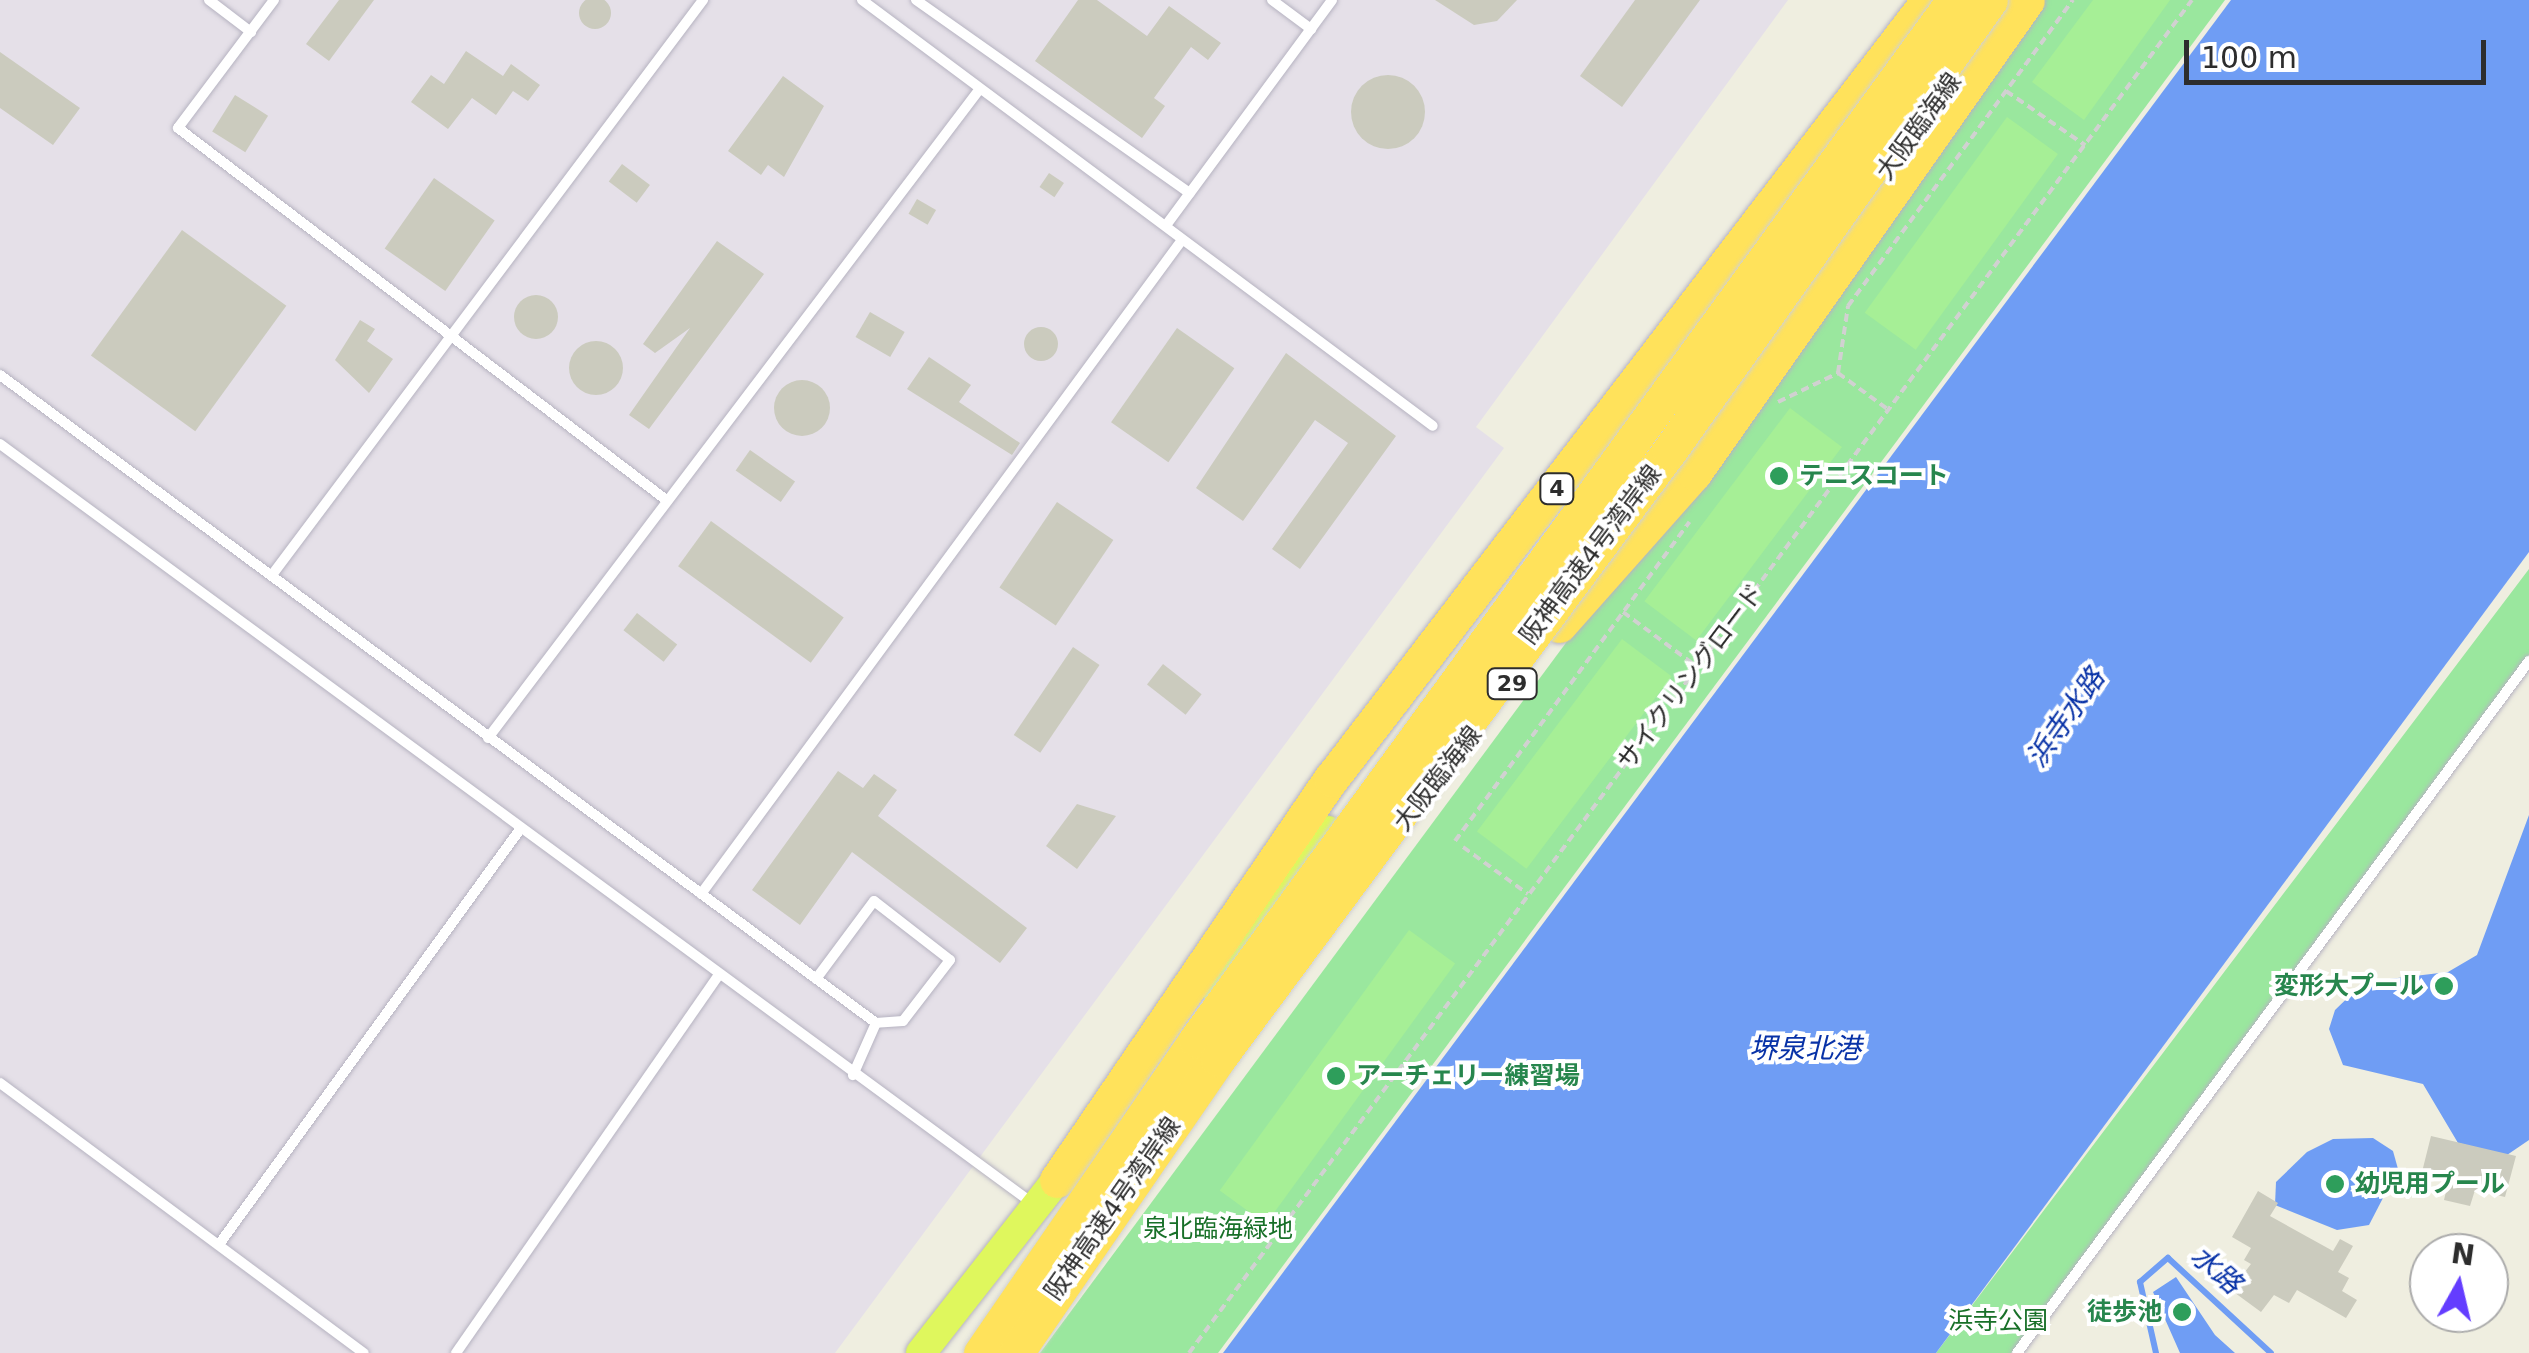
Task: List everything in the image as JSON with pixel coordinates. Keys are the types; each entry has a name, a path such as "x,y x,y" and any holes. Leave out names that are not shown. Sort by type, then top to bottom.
{"highway":[{"name":"4","path":"1046,1193 1252,888 1932,0"},
{"name":"阪神高速4号湾岸線","path":"982,1353 1056,1236 1954,0"},
{"name":"阪神高速4号湾岸線","path":"1016,1353 1218,1059 1670,450 1990,0"},
{"path":"1559,624 1694,472 2027,0"},
{"path":"967,1353 1056,1236"}],"main road":[{"name":"29","path":"921,1353 1327,832 1932,0"},
{"name":"大阪臨海線","path":"994,1353 1559,624 2010,0"}],"lane":[{"path":"209,0 251,32"},
{"path":"274,0 178,128 456,332 665,498"},
{"path":"272,575 703,0"},
{"path":"862,0 1433,426"},
{"path":"916,0 930,4 1190,193"},
{"path":"1272,0 1311,29"},
{"path":"1167,224 1332,0"},
{"path":"488,738 665,498 979,90"},
{"path":"701,894 1182,240"},
{"path":"0,374 876,1023 903,1022 950,960 874,901 816,978"},
{"path":"0,444 854,1075 1046,1193"},
{"path":"2017,1353 2529,662"},
{"path":"220,1243 521,828"},
{"path":"456,1353 719,974"},
{"path":"854,1075 876,1023"},
{"path":"0,1083 364,1353"}],"path":[{"name":"サイクリングロード","path":"1188,1353 2192,0"},
{"path":"2006,91 2085,145"},
{"path":"1838,373 1889,410"},
{"path":"1623,612 1698,667"},
{"path":"1463,846 1529,895"}],"shaded area":[{"path":"0,0 1788,0 1476,427 1504,448 835,1353 0,1353"}],"green space":[{"name":"泉北臨海緑地","path":"2042,0 2225,0 1218,1353 1040,1353"},
{"path":"2093,0 2170,0 2084,120 2032,82"},
{"path":"2007,117 2058,154 1916,350 1865,313"},
{"path":"1790,408 1842,447 1696,640 1644,601"},
{"name":"浜寺公園","path":"2529,569 2529,661 2021,1341 2024,1353 1936,1353"},
{"path":"1622,639 1672,676 1526,869 1477,831"},
{"name":"アーチェリー練習場","path":"1409,930 1455,964 1266,1224 1220,1191"}],"water":[{"name":"堺泉北港","path":"2231,0 2529,0 2529,552 1936,1353 1223,1353"},
{"name":"変形大プール","path":"2529,815 2529,1140 2507,1155 2458,1143 2423,1084 2343,1065 2329,1029 2335,1010 2364,982 2448,972 2477,955"},
{"name":"幼児用プール","path":"2373,1138 2393,1151 2398,1169 2369,1225 2337,1230 2275,1205 2276,1182 2307,1152 2333,1139"},
{"name":"徒歩池","path":"2176,1277 2215,1335 2235,1353 2180,1353 2153,1292"}],"building":[{"path":"595,-3 606,2 611,13 606,24 595,29 584,24 579,13 584,2"},
{"path":"339,0 374,0 329,61 306,44"},
{"path":"1078,0 1097,0 1147,36 1169,6 1221,43 1208,60 1191,47 1154,98 1165,106 1142,138 1035,61"},
{"path":"1435,0 1517,0 1497,21 1474,25"},
{"path":"1635,0 1700,0 1622,107 1580,76"},
{"path":"466,51 503,76 511,64 540,85 528,101 513,91 496,115 472,98 448,129 411,102 431,75 444,84"},
{"path":"0,52 80,108 53,145 0,108"},
{"path":"1388,75 1414,86 1425,112 1414,138 1388,149 1362,138 1351,112 1362,86"},
{"path":"783,76 824,106 784,177 768,165 761,175 728,151"},
{"path":"235,95 268,116 245,152 212,131"},
{"path":"622,164 650,185 637,203 609,182"},
{"path":"1049,173 1064,183 1054,197 1039,187"},
{"path":"434,178 495,220 445,291 385,248"},
{"path":"917,199 936,210 928,225 908,214"},
{"path":"182,230 286,306 195,431 91,355"},
{"path":"717,241 764,274 649,429 629,415 690,328 655,353 643,344"},
{"path":"536,295 551,302 558,317 551,332 536,339 521,332 514,317 521,302"},
{"path":"870,312 905,332 890,357 856,337"},
{"path":"360,320 375,329 367,341 393,359 369,393 335,360"},
{"path":"1041,327 1053,332 1058,344 1053,356 1041,361 1029,356 1024,344 1029,332"},
{"path":"1177,328 1234,368 1168,462 1111,422"},
{"path":"596,341 615,349 623,368 615,387 596,395 577,387 569,368 577,349"},
{"path":"1286,353 1396,436 1300,569 1272,549 1348,443 1315,420 1243,521 1196,488"},
{"path":"929,357 971,385 959,402 1020,443 1012,455 907,389"},
{"path":"802,380 822,388 830,408 822,428 802,436 782,428 774,408 782,388"},
{"path":"750,450 795,482 781,502 736,470"},
{"path":"1057,502 1113,540 1056,625 999,587"},
{"path":"711,521 844,617 811,663 678,566"},
{"path":"637,613 677,644 664,662 623,630"},
{"path":"1073,647 1100,665 1040,753 1014,735"},
{"path":"1163,664 1202,694 1186,715 1147,684"},
{"path":"838,771 863,788 874,774 897,790 878,816 1027,928 1000,963 852,852 800,925 752,890"},
{"path":"1077,804 1116,816 1077,869 1046,846"},
{"path":"2431,1136 2516,1156 2505,1197 2475,1190 2470,1206 2444,1200 2448,1183 2421,1176"},
{"path":"2258,1191 2278,1203 2270,1216 2333,1251 2340,1239 2353,1246 2338,1272 2349,1278 2342,1291 2357,1300 2346,1318 2297,1290 2289,1303 2274,1295 2261,1312 2231,1290 2251,1264 2244,1260 2251,1248 2232,1237"}],"waterway":[{"name":"水路","path":"2156,1353 2140,1282 2168,1258 2271,1353"}],"place":[{"name":"テニスコート","path":"1779,476"},
{"name":"変形大プール","path":"2444,986"},
{"name":"アーチェリー練習場","path":"1336,1076"},
{"name":"幼児用プール","path":"2335,1184"},
{"name":"徒歩池","path":"2182,1312"}],"water label":[{"name":"浜寺水路","path":"2066,718"}]}
